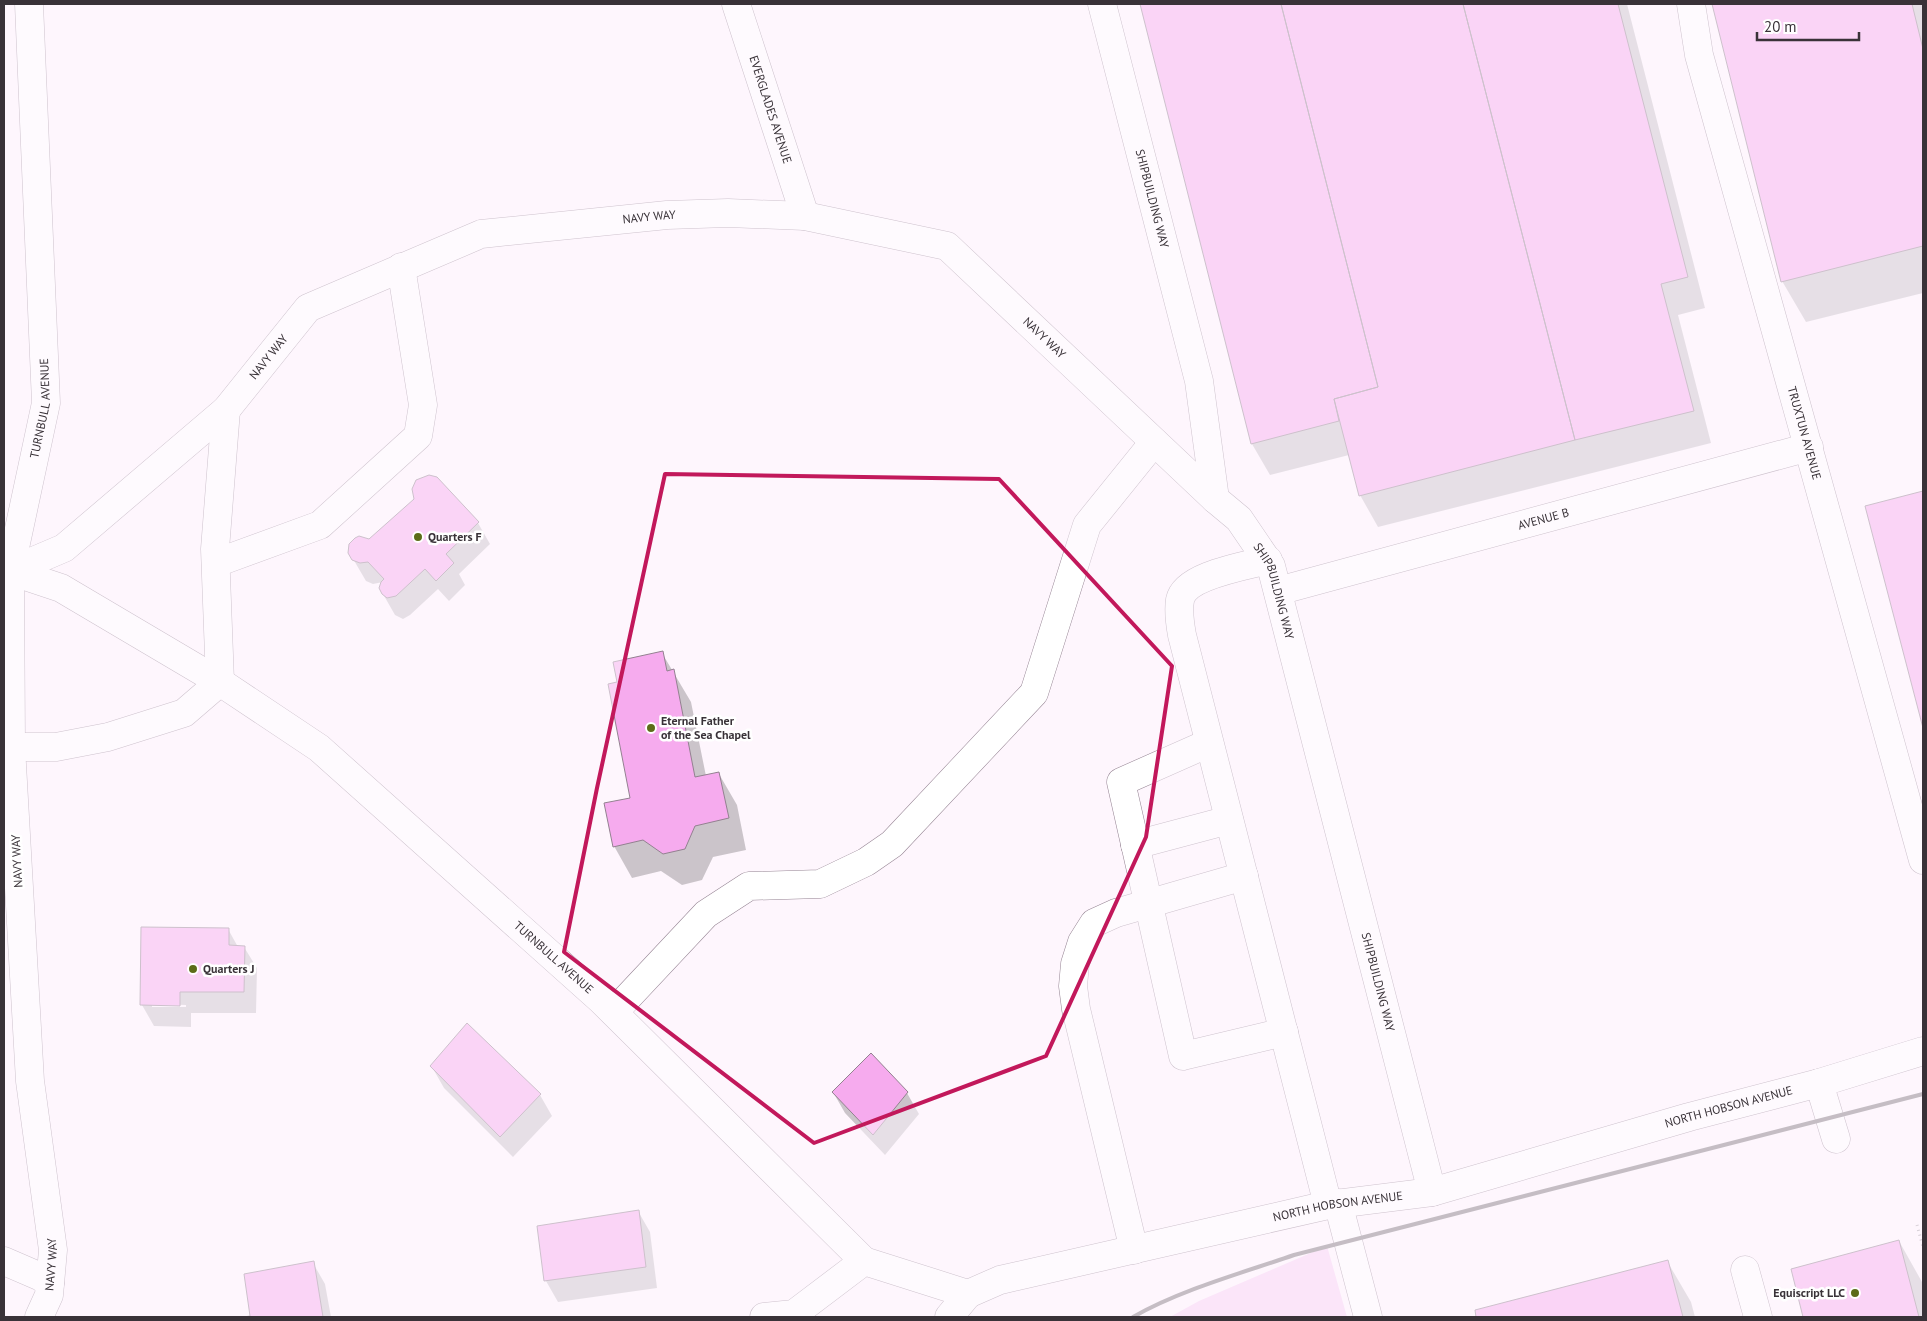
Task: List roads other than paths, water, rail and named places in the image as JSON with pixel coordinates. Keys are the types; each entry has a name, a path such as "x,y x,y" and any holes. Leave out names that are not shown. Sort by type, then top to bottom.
{"street":[{"name":"TURNBULL AVENUE","path":"29,4 46,404 11,525 7,572 61,588 220,682 318,748 614,1012 864,1261"},
{"name":"EVERGLADES AVENUE","path":"736,4 805,216"},
{"name":"SHIPBUILDING WAY","path":"1102,4 1200,381 1215,499 1239,519 1268,560 1278,591 1432,1192"},
{"name":"TRUXTUN AVENUE","path":"1691,4 1699,55 1923,860"},
{"name":"NAVY WAY","path":"47,1306 52,1250 30,1081 11,747 7,572 64,548 226,410 308,308 481,234 667,215 728,213 805,216 947,246 1215,499"},
{"path":"216,563 320,525 418,436 423,404 401,267"},
{"path":"11,747 56,747 108,738 184,713 220,682 216,563 226,410"},
{"path":"614,1012 706,914 751,884 820,884 866,862 892,844 1034,692 1087,525 1154,442"},
{"name":"AVENUE B","path":"1278,591 1809,448"},
{"path":"1268,560 1206,577 1190,585 1180,598 1179,618 1209,743 1284,1032 1333,1204 1368,1317"},
{"path":"1209,743 1121,782 1183,1056 1284,1032"},
{"path":"1135,846 1229,820"},
{"path":"1134,1250 1076,1009 1075,964 1082,942 1094,923 1116,912 1244,876"},
{"name":"NORTH HOBSON AVENUE","path":"968,1294 1000,1280 1333,1204 1432,1192 1689,1117 1819,1083 1923,1051"},
{"path":"1819,1083 1836,1139"},
{"path":"4,1261 41,1277 47,1306"},
{"path":"764,1317 794,1314 864,1261 968,1294 949,1317"},
{"path":"1745,1270 1758,1317"}],"railway":[{"path":"1133,1317 1191,1290 1294,1255 1923,1094"}],"place":[{"name":"Quarters F","path":"418,537"},
{"name":"Eternal Father of the Sea Chapel","path":"651,728"},
{"name":"Quarters J","path":"193,969"},
{"name":"Equiscript LLC","path":"1855,1293"}]}
